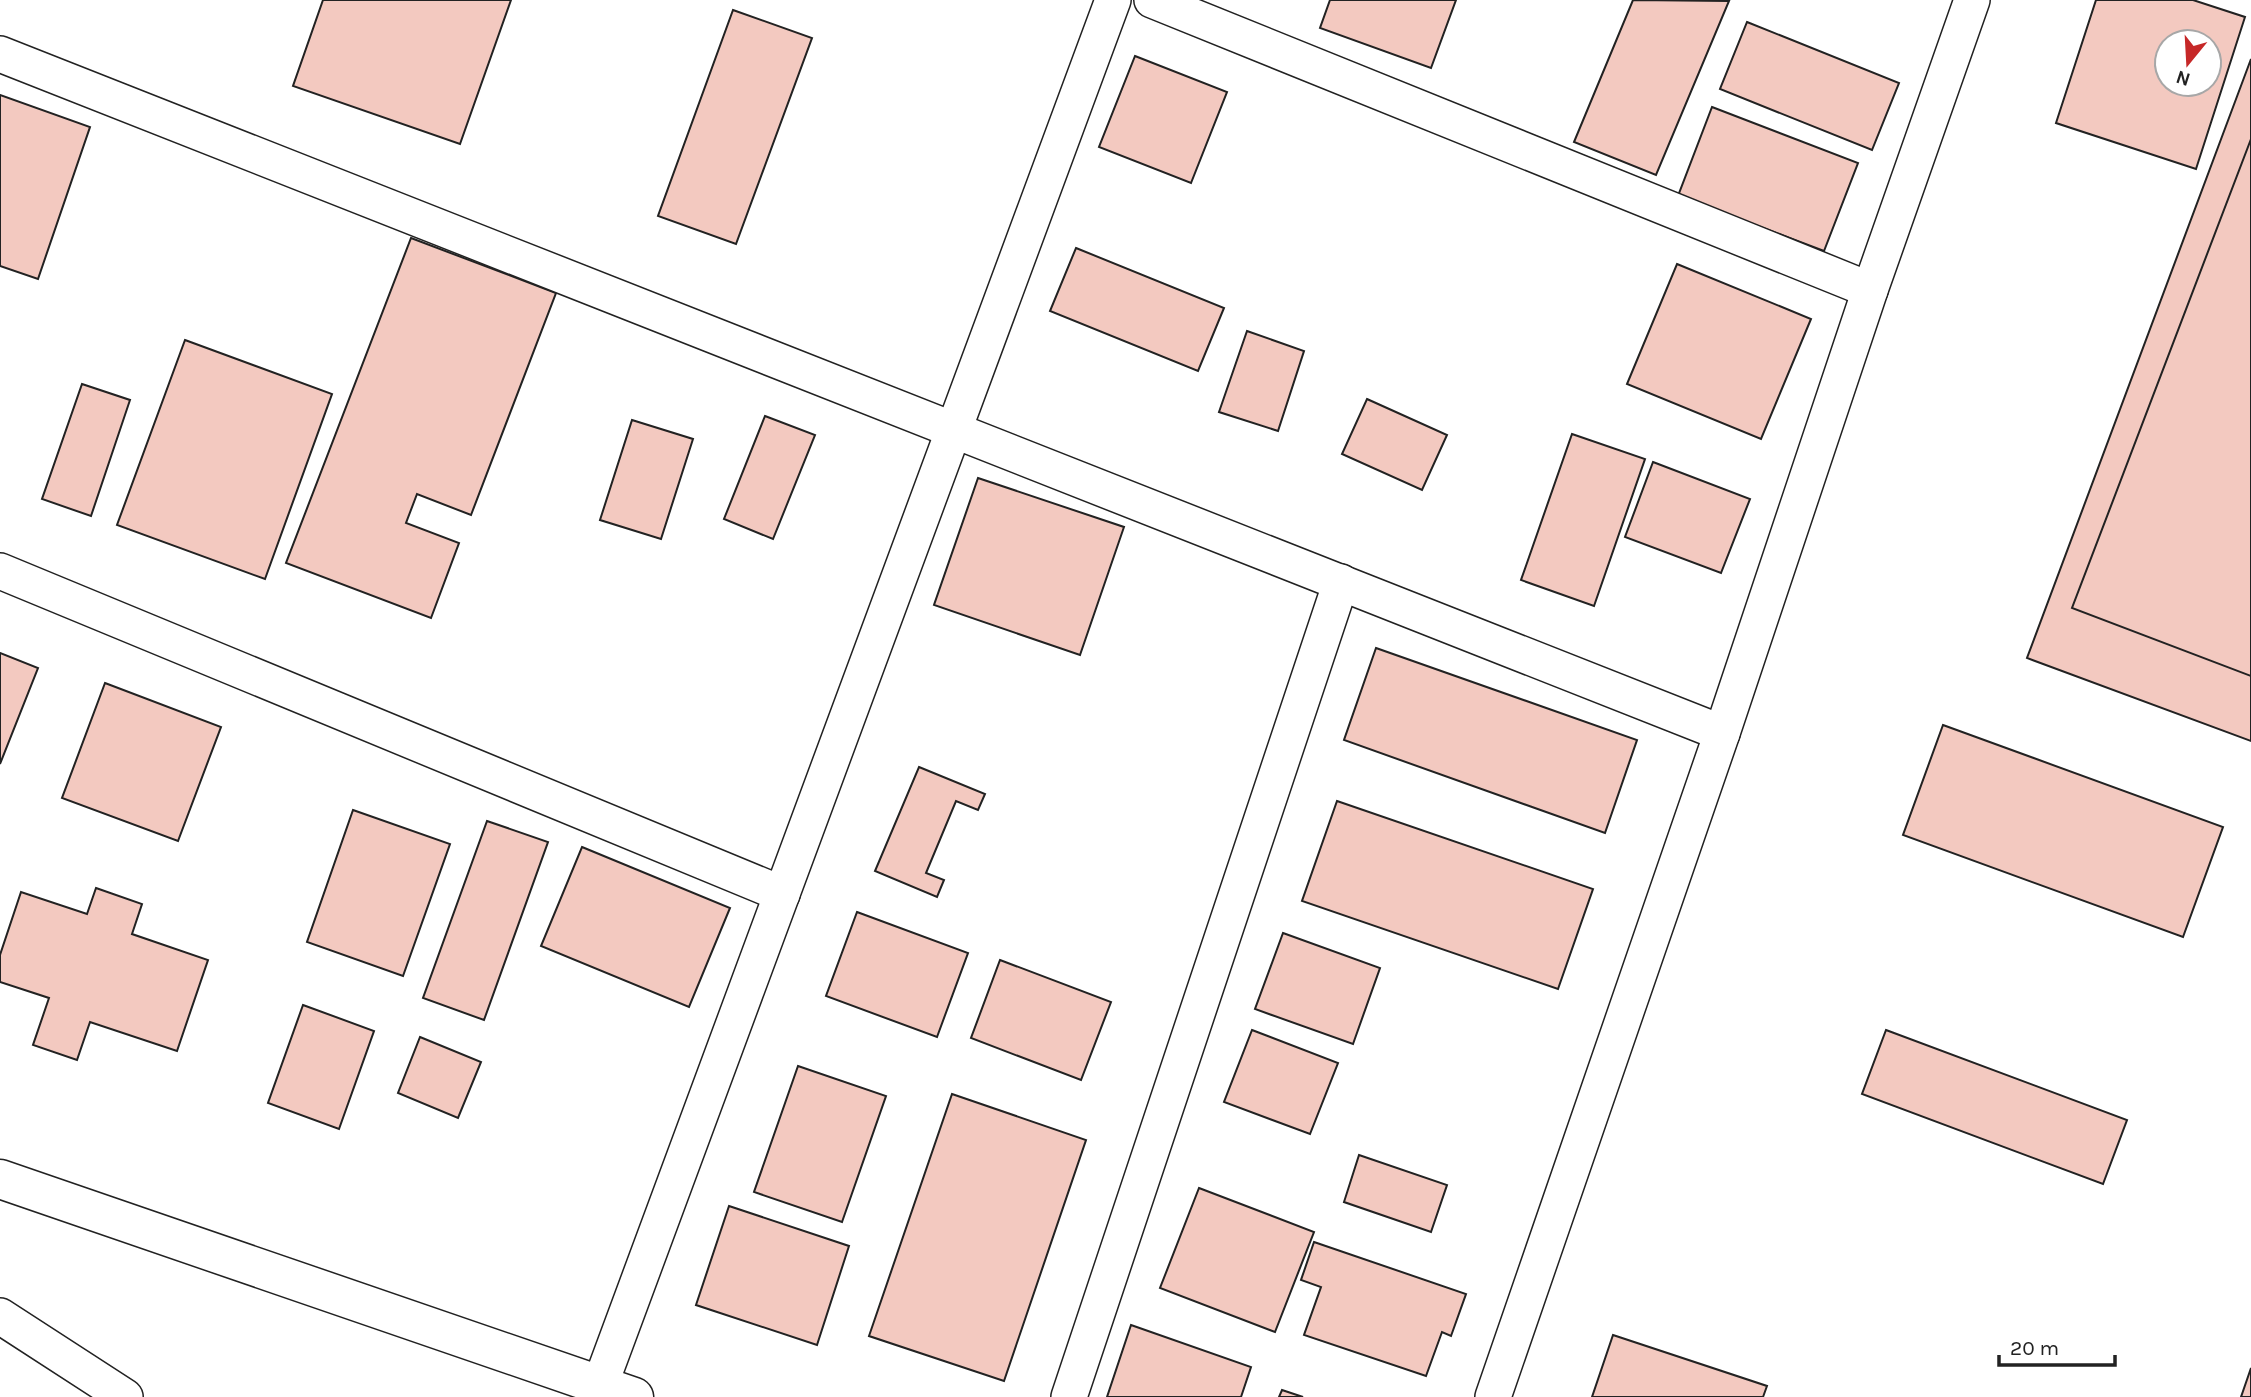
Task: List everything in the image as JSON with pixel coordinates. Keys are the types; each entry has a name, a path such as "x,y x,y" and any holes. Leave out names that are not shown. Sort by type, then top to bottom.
{"street":[{"path":"0,1179 617,1391 782,894 1112,0"},
{"path":"1152,0 1870,290"},
{"path":"1493,1397 1722,733 1870,290 1972,0"},
{"path":"0,54 1722,733"},
{"path":"0,571 782,894"},
{"path":"1069,1397 1340,582"},
{"path":"0,1316 125,1397"}],"building":[{"path":"323,0 511,0 460,144 293,86"},
{"path":"1330,0 1456,0 1431,68 1320,28"},
{"path":"1633,0 1729,1 1656,175 1574,142"},
{"path":"2096,0 2193,0 2245,17 2223,85 2223,28 2153,28 2153,98 2219,98 2196,169 2056,123"},
{"path":"733,10 812,38 736,244 658,216"},
{"path":"1747,22 1899,83 1872,150 1720,89"},
{"path":"1135,56 1227,92 1191,183 1099,147"},
{"path":"2251,59 2251,741 2027,658"},
{"path":"0,95 90,127 38,279 0,266"},
{"path":"1712,107 1858,163 1824,251 1678,196"},
{"path":"2251,139 2251,676 2072,608"},
{"path":"411,238 556,293 471,515 417,494 406,523 459,543 431,618 286,563"},
{"path":"1076,248 1224,308 1198,371 1050,311"},
{"path":"1677,264 1811,319 1761,439 1627,384"},
{"path":"1247,331 1304,351 1278,431 1219,412"},
{"path":"185,340 332,394 265,579 117,525"},
{"path":"82,384 130,400 91,516 42,499"},
{"path":"1367,399 1447,435 1422,490 1342,454"},
{"path":"765,416 815,435 773,539 724,519"},
{"path":"632,420 693,439 661,539 600,520"},
{"path":"1572,434 1645,459 1594,606 1521,580"},
{"path":"1653,462 1750,499 1721,573 1625,537"},
{"path":"978,478 1124,527 1080,655 934,605"},
{"path":"1376,648 1637,740 1605,833 1344,740"},
{"path":"0,653 38,668 0,764"},
{"path":"105,683 221,727 178,841 62,798"},
{"path":"1943,725 2223,827 2183,937 1903,835"},
{"path":"919,767 985,794 978,810 956,801 926,873 944,880 937,897 875,871"},
{"path":"1337,801 1593,889 1558,989 1302,901"},
{"path":"353,810 450,844 403,976 307,942"},
{"path":"487,821 548,842 484,1020 423,998"},
{"path":"582,847 730,908 689,1007 541,946"},
{"path":"96,888 142,904 132,934 208,960 177,1051 90,1022 77,1060 33,1045 49,998 0,982 0,955 21,892 87,914"},
{"path":"857,912 968,953 937,1037 826,996"},
{"path":"1283,933 1380,968 1353,1044 1255,1009"},
{"path":"1000,960 1111,1002 1081,1080 971,1038"},
{"path":"303,1005 374,1031 339,1129 268,1103"},
{"path":"1252,1030 1338,1063 1310,1134 1224,1102"},
{"path":"1886,1030 2127,1120 2103,1184 1862,1094"},
{"path":"420,1037 481,1062 458,1118 398,1093"},
{"path":"798,1066 886,1096 842,1222 754,1192"},
{"path":"952,1094 1086,1140 1004,1381 869,1336"},
{"path":"1359,1155 1447,1185 1431,1232 1344,1202"},
{"path":"1199,1188 1314,1232 1275,1332 1160,1288"},
{"path":"729,1206 849,1246 817,1345 696,1305"},
{"path":"1314,1242 1466,1294 1451,1336 1442,1332 1426,1376 1304,1335 1321,1287 1301,1280"},
{"path":"1131,1325 1251,1367 1241,1397 1107,1397"},
{"path":"1613,1335 1767,1386 1763,1397 1592,1397"},
{"path":"2251,1368 2251,1397 2241,1397"},
{"path":"1282,1390 1303,1397 1279,1397"}]}
